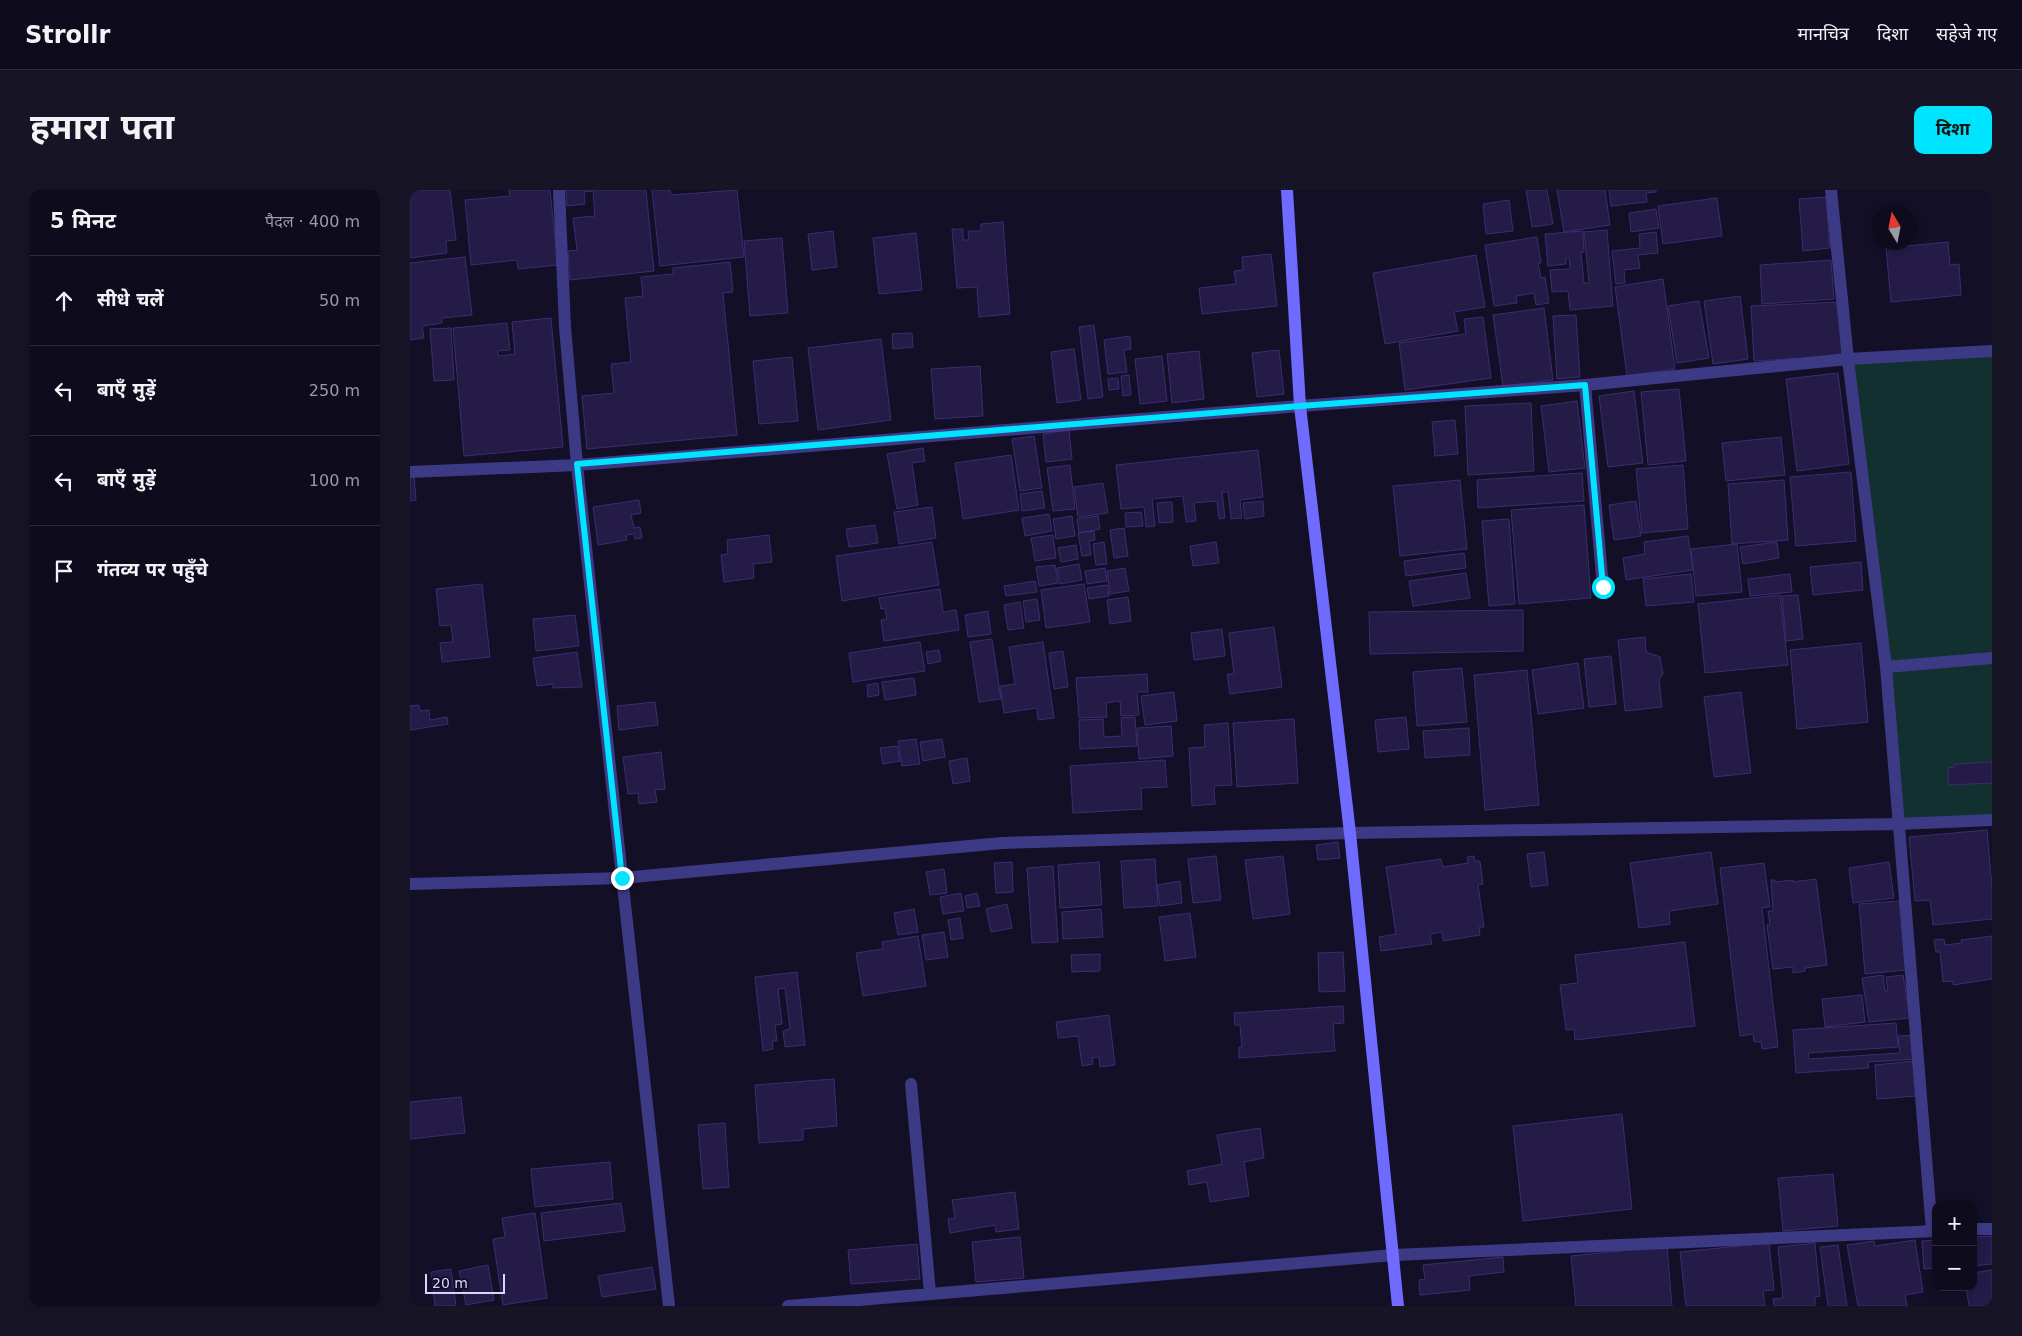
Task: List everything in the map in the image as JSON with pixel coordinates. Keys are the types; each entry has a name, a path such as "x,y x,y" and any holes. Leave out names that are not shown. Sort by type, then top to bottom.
{"street":[{"path":"559,190 565,327 577,464 669,1306"},
{"path":"1287,190 1300,406 1350,833 1398,1306"},
{"path":"1831,190 1848,359 1886,667 1897,824 1932,1209"},
{"path":"410,472 577,464 1585,385 1848,359 1992,351"},
{"path":"1585,385 1603,587"},
{"path":"1886,667 1992,658"},
{"path":"410,884 622,878 1002,843 1350,833 1897,824 1992,820"},
{"path":"911,1084 930,1293"},
{"path":"1977,1229 1992,1228"},
{"path":"788,1306 1394,1255 1932,1231"}],"green space":[{"path":"1992,351 1992,820 1897,824 1848,359"}],"building":[{"path":"410,190 450,190 456,240 446,241 447,253 410,258"},
{"path":"509,190 550,190 558,265 518,269 517,260 471,265 465,200 510,196"},
{"path":"566,190 646,190 654,271 570,280 568,251 577,250 573,218 595,216 593,191 584,192 585,204 567,206"},
{"path":"652,190 670,190 671,195 737,190 744,257 660,266"},
{"path":"1526,190 1547,190 1553,224 1532,227"},
{"path":"1557,190 1605,190 1610,225 1564,232"},
{"path":"1609,190 1656,190 1656,192 1646,193 1647,202 1611,206"},
{"path":"1826,197 1830,248 1803,251 1799,199"},
{"path":"1717,198 1722,236 1663,244 1658,206"},
{"path":"1509,200 1513,231 1486,234 1483,204"},
{"path":"1656,209 1659,228 1631,232 1629,213"},
{"path":"1003,222 1010,314 979,317 977,287 957,288 952,229 963,229 963,240 969,240 968,231 981,231 981,224"},
{"path":"1607,230 1613,306 1570,310 1568,291 1552,292 1550,270 1570,269 1569,258 1566,258 1566,264 1548,266 1545,234 1583,231 1584,252 1581,252 1584,283 1589,283 1584,232"},
{"path":"833,231 837,267 812,270 808,234"},
{"path":"1656,232 1658,253 1638,255 1640,268 1624,270 1625,283 1616,284 1612,251 1640,248 1639,234"},
{"path":"916,233 922,290 879,294 873,238"},
{"path":"1537,237 1541,263 1538,263 1541,278 1545,277 1549,303 1536,305 1534,293 1516,296 1517,303 1494,306 1485,245"},
{"path":"782,238 788,313 750,316 744,241"},
{"path":"1948,242 1950,265 1959,264 1961,295 1891,302 1886,250 1917,250 1917,245"},
{"path":"1271,254 1277,306 1202,314 1199,288 1236,284 1234,271 1243,270 1242,257"},
{"path":"1476,255 1485,307 1454,312 1458,331 1385,344 1373,273"},
{"path":"465,257 472,315 442,318 442,323 422,326 424,338 410,340 410,263"},
{"path":"1831,260 1834,299 1762,304 1760,265"},
{"path":"730,262 733,292 723,293 737,435 587,449 582,396 614,393 611,364 631,362 625,298 643,296 641,277 673,274 673,268"},
{"path":"1663,279 1675,369 1627,376 1615,287"},
{"path":"1740,296 1748,359 1713,364 1704,301"},
{"path":"1699,301 1709,358 1677,363 1668,306"},
{"path":"1840,302 1843,356 1754,361 1751,306"},
{"path":"1544,308 1553,380 1503,386 1493,315"},
{"path":"1576,315 1580,377 1557,379 1553,316"},
{"path":"1483,317 1491,378 1405,390 1399,343 1466,334 1464,319"},
{"path":"551,318 563,447 464,456 453,328 507,323 510,350 498,351 498,356 515,354 512,322"},
{"path":"1094,325 1103,397 1088,399 1079,327"},
{"path":"451,328 454,380 434,381 430,329"},
{"path":"912,333 913,347 893,349 892,334"},
{"path":"1130,336 1131,349 1124,350 1127,372 1108,374 1104,340"},
{"path":"881,339 891,420 818,430 808,348"},
{"path":"1074,349 1081,400 1057,403 1051,352"},
{"path":"1279,350 1284,394 1257,397 1252,353"},
{"path":"1199,351 1204,399 1172,403 1167,354"},
{"path":"1162,356 1167,401 1140,404 1135,359"},
{"path":"792,357 798,421 759,424 753,361"},
{"path":"980,366 983,416 935,419 931,369"},
{"path":"1838,373 1849,464 1797,471 1786,379"},
{"path":"1129,375 1131,395 1123,396 1121,376"},
{"path":"1118,378 1119,389 1109,390 1108,379"},
{"path":"1679,389 1686,461 1648,465 1641,392"},
{"path":"1634,391 1643,463 1608,467 1599,396"},
{"path":"1577,401 1585,468 1549,472 1541,406"},
{"path":"1531,403 1534,471 1468,475 1465,406"},
{"path":"1455,420 1458,454 1435,456 1432,422"},
{"path":"1069,430 1072,459 1046,462 1043,434"},
{"path":"1034,436 1042,488 1020,491 1012,439"},
{"path":"1781,437 1785,475 1726,481 1722,443"},
{"path":"923,448 925,461 912,463 918,505 897,509 887,454"},
{"path":"1258,450 1263,497 1240,500 1242,518 1231,519 1228,492 1222,492 1225,518 1219,519 1217,501 1194,503 1196,521 1186,522 1183,496 1152,499 1155,526 1146,527 1144,507 1121,509 1116,465"},
{"path":"1011,455 1019,510 963,519 955,463"},
{"path":"1070,465 1075,509 1053,511 1047,468"},
{"path":"1683,465 1688,529 1642,533 1636,469"},
{"path":"1851,472 1856,541 1796,546 1790,477"},
{"path":"1582,473 1584,501 1478,508 1477,480"},
{"path":"410,476 414,476 416,500 410,501"},
{"path":"1460,480 1467,549 1400,556 1393,486"},
{"path":"1784,480 1788,540 1732,544 1728,484"},
{"path":"1103,483 1108,513 1078,517 1074,487"},
{"path":"1042,491 1045,508 1022,511 1020,494"},
{"path":"639,500 641,513 631,515 634,528 640,527 642,538 635,539 634,534 626,535 627,540 598,545 593,507"},
{"path":"1263,501 1264,516 1245,519 1243,503"},
{"path":"1636,501 1641,536 1614,540 1609,505"},
{"path":"1172,502 1173,522 1159,523 1157,503"},
{"path":"1584,505 1591,598 1519,604 1511,510"},
{"path":"932,507 936,538 899,544 894,512"},
{"path":"1141,512 1143,526 1126,527 1125,513"},
{"path":"1049,514 1052,531 1025,536 1022,518"},
{"path":"1072,516 1075,536 1056,539 1053,519"},
{"path":"1098,516 1100,529 1079,533 1077,519"},
{"path":"1509,519 1515,604 1489,606 1482,521"},
{"path":"875,525 878,543 849,547 846,529"},
{"path":"1124,528 1128,556 1114,558 1110,530"},
{"path":"1094,531 1095,540 1089,541 1091,555 1082,556 1078,533"},
{"path":"769,535 772,562 753,564 754,578 724,582 721,555 728,554 727,540"},
{"path":"1053,535 1056,558 1035,561 1031,538"},
{"path":"1688,536 1693,570 1626,580 1623,558 1645,554 1644,542"},
{"path":"932,542 939,585 842,601 836,556"},
{"path":"1104,542 1107,564 1096,565 1093,544"},
{"path":"1216,542 1219,563 1193,566 1190,546"},
{"path":"1777,542 1779,558 1743,564 1740,547"},
{"path":"1737,544 1742,592 1696,596 1691,549"},
{"path":"1076,545 1078,559 1061,562 1058,548"},
{"path":"1464,553 1466,568 1406,576 1404,561"},
{"path":"1861,562 1863,590 1813,595 1810,567"},
{"path":"1079,564 1082,580 1060,584 1057,568"},
{"path":"1055,565 1058,583 1039,586 1036,567"},
{"path":"1105,568 1107,581 1087,584 1085,571"},
{"path":"1125,568 1129,591 1110,594 1107,571"},
{"path":"1466,573 1470,598 1413,606 1409,581"},
{"path":"1691,574 1694,602 1646,606 1643,579"},
{"path":"1790,574 1792,592 1750,596 1748,579"},
{"path":"1035,581 1037,592 1006,596 1004,586"},
{"path":"482,584 490,657 442,662 440,643 453,642 451,625 440,626 436,589"},
{"path":"1084,584 1090,622 1046,628 1041,590"},
{"path":"1107,585 1109,596 1089,599 1087,588"},
{"path":"940,589 943,612 956,610 959,630 884,641 881,620 887,619 885,608 881,609 879,598"},
{"path":"1780,595 1788,665 1705,673 1698,604"},
{"path":"1798,595 1803,639 1786,641 1782,596"},
{"path":"1128,597 1131,621 1110,624 1107,600"},
{"path":"1037,599 1040,620 1026,622 1023,601"},
{"path":"1020,602 1024,628 1008,630 1004,605"},
{"path":"1523,610 1523,651 1370,654 1369,612"},
{"path":"988,611 991,634 968,637 965,615"},
{"path":"575,615 579,646 536,651 533,619"},
{"path":"1274,627 1282,687 1230,694 1227,674 1234,674 1229,633"},
{"path":"1222,629 1225,656 1194,660 1191,633"},
{"path":"1645,637 1646,652 1660,657 1663,674 1659,680 1662,707 1625,711 1618,640"},
{"path":"992,639 1001,699 979,702 970,642"},
{"path":"920,642 925,671 853,682 849,653"},
{"path":"1043,642 1054,718 1038,720 1037,708 1004,713 1000,686 1015,684 1009,647"},
{"path":"1861,643 1868,722 1797,729 1790,650"},
{"path":"939,650 941,661 928,664 926,652"},
{"path":"1063,651 1068,687 1054,689 1049,653"},
{"path":"577,652 582,687 553,688 553,684 537,686 533,658"},
{"path":"1611,656 1616,704 1589,707 1584,659"},
{"path":"1578,663 1584,708 1538,714 1532,670"},
{"path":"1462,668 1467,722 1417,726 1413,672"},
{"path":"1527,670 1539,805 1485,810 1474,675"},
{"path":"1147,674 1148,692 1137,692 1139,715 1121,716 1120,701 1106,703 1107,717 1079,718 1076,678"},
{"path":"914,678 916,695 885,700 882,682"},
{"path":"878,683 879,695 868,697 867,685"},
{"path":"1174,692 1177,721 1145,725 1141,696"},
{"path":"1741,692 1751,773 1714,777 1704,697"},
{"path":"655,702 658,725 619,730 617,706"},
{"path":"419,705 420,711 429,710 430,720 447,717 448,724 410,730 410,706"},
{"path":"1135,717 1137,746 1080,749 1079,720 1103,719 1104,737 1122,736 1121,718"},
{"path":"1406,717 1409,749 1378,752 1375,720"},
{"path":"1294,719 1298,783 1237,787 1233,723"},
{"path":"1228,723 1232,785 1214,786 1215,804 1192,806 1189,748 1205,747 1204,725"},
{"path":"1171,726 1173,756 1139,759 1137,728"},
{"path":"1469,728 1470,755 1425,758 1423,731"},
{"path":"916,739 920,764 902,766 898,741"},
{"path":"942,739 945,757 923,761 920,742"},
{"path":"897,746 900,761 883,764 880,748"},
{"path":"661,752 665,789 655,790 657,802 639,804 638,793 628,794 623,757"},
{"path":"967,758 970,781 953,784 949,761"},
{"path":"1165,760 1167,787 1141,788 1142,809 1073,813 1070,766"},
{"path":"1992,762 1992,783 1948,785 1948,768 1954,767 1955,764"},
{"path":"1987,830 1992,888 1992,919 1933,925 1930,900 1915,901 1909,837"},
{"path":"1338,842 1340,858 1318,860 1316,845"},
{"path":"1544,852 1548,885 1531,887 1527,854"},
{"path":"1711,852 1718,904 1669,911 1670,924 1639,928 1630,863"},
{"path":"1216,856 1221,900 1193,903 1188,859"},
{"path":"1283,856 1290,914 1253,919 1245,860"},
{"path":"1474,856 1475,861 1480,861 1483,884 1478,885 1484,927 1479,927 1480,935 1443,941 1442,932 1430,934 1432,944 1381,951 1379,937 1396,934 1386,867 1441,859 1443,867 1468,863 1467,857"},
{"path":"1155,859 1158,906 1124,908 1121,861"},
{"path":"1012,862 1013,892 996,893 994,863"},
{"path":"1099,862 1102,905 1060,908 1058,865"},
{"path":"1889,862 1894,898 1853,903 1849,868"},
{"path":"1764,863 1770,907 1762,908 1778,1047 1762,1049 1761,1042 1754,1042 1753,1034 1740,1036 1720,868"},
{"path":"1053,866 1058,942 1032,943 1027,868"},
{"path":"944,869 947,893 930,895 926,872"},
{"path":"1816,879 1827,965 1805,968 1805,971 1793,973 1793,967 1773,969 1767,925 1770,925 1768,911 1773,911 1771,880 1775,880 1775,882 1793,880 1793,882"},
{"path":"1180,881 1182,903 1160,906 1157,885"},
{"path":"961,893 964,911 943,914 940,897"},
{"path":"977,893 980,906 967,908 965,896"},
{"path":"1900,901 1906,970 1865,974 1859,904"},
{"path":"1007,904 1012,928 991,932 986,909"},
{"path":"914,909 918,932 898,935 894,913"},
{"path":"1101,909 1103,937 1063,939 1062,912"},
{"path":"1190,913 1196,957 1165,961 1159,917"},
{"path":"960,918 963,938 951,940 948,920"},
{"path":"944,932 948,957 926,960 922,935"},
{"path":"918,936 926,986 863,996 856,953 883,949 882,942"},
{"path":"1992,936 1992,979 1953,985 1953,981 1943,982 1940,952 1936,952 1934,940 1944,939 1945,945 1962,943 1961,940"},
{"path":"1685,942 1695,1026 1575,1040 1574,1029 1566,1030 1560,985 1578,983 1575,955"},
{"path":"1343,952 1345,991 1319,992 1318,953"},
{"path":"1100,954 1100,971 1072,972 1071,955"},
{"path":"797,972 805,1045 785,1047 783,1031 790,1029 785,988 778,989 782,1024 775,1025 777,1041 772,1041 773,1049 763,1051 755,977"},
{"path":"1883,975 1885,991 1888,991 1886,977 1903,975 1910,1018 1869,1022 1862,978"},
{"path":"1862,995 1865,1022 1825,1027 1822,999"},
{"path":"1343,1006 1344,1023 1333,1024 1335,1051 1239,1058 1239,1047 1242,1047 1240,1025 1235,1025 1234,1013"},
{"path":"1109,1015 1115,1065 1100,1067 1099,1057 1092,1058 1093,1064 1082,1066 1078,1036 1058,1038 1056,1022"},
{"path":"1896,1023 1898,1047 1808,1053 1809,1059 1900,1053 1898,1036 1915,1035 1916,1059 1868,1062 1869,1068 1796,1073 1793,1030"},
{"path":"1914,1061 1916,1096 1877,1099 1875,1065"},
{"path":"834,1079 837,1126 803,1129 803,1140 759,1143 755,1085"},
{"path":"461,1097 465,1133 410,1139 410,1102"},
{"path":"1622,1114 1632,1209 1523,1221 1513,1126"},
{"path":"725,1123 729,1187 703,1189 698,1125"},
{"path":"1260,1128 1264,1158 1244,1162 1249,1196 1210,1202 1207,1182 1189,1185 1187,1171 1222,1164 1217,1135"},
{"path":"610,1162 613,1199 535,1207 531,1169"},
{"path":"1833,1174 1838,1226 1783,1231 1778,1178"},
{"path":"1015,1192 1019,1229 996,1232 995,1225 950,1233 948,1219 955,1218 952,1200"},
{"path":"621,1203 625,1231 544,1241 541,1213"},
{"path":"535,1213 547,1298 503,1305 493,1239 505,1237 502,1218"},
{"path":"1992,1236 1992,1264 1977,1266 1977,1237"},
{"path":"1020,1237 1024,1278 976,1282 972,1242"},
{"path":"1915,1240 1923,1292 1905,1295 1907,1306 1858,1306 1847,1245 1874,1241 1875,1246"},
{"path":"1932,1240 1932,1268 1924,1269 1922,1241"},
{"path":"1769,1243 1774,1290 1763,1291 1765,1306 1686,1306 1680,1252"},
{"path":"1815,1243 1820,1296 1815,1297 1815,1306 1774,1306 1773,1299 1783,1298 1778,1247"},
{"path":"917,1244 920,1279 851,1284 848,1250"},
{"path":"1838,1245 1847,1306 1828,1306 1820,1247"},
{"path":"1667,1246 1672,1306 1576,1306 1571,1256"},
{"path":"1503,1257 1504,1272 1469,1276 1470,1290 1420,1295 1419,1280 1425,1279 1423,1265"},
{"path":"488,1265 494,1300 466,1305 459,1271"},
{"path":"652,1267 656,1289 602,1297 598,1276"},
{"path":"451,1269 456,1306 435,1306 431,1272"},
{"path":"1992,1270 1992,1306 1969,1306 1967,1291 1977,1291 1977,1272"}],"route":[{"path":"622,878 577,464 1585,385 1603,587"}]}
